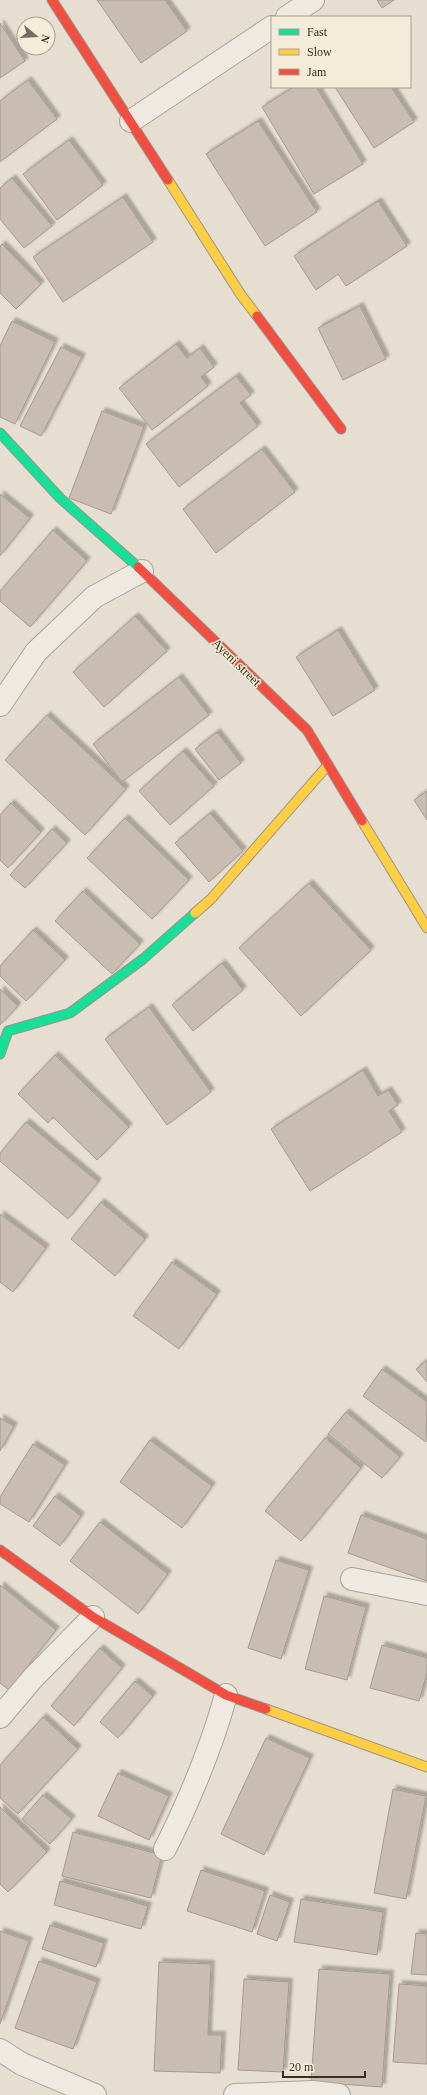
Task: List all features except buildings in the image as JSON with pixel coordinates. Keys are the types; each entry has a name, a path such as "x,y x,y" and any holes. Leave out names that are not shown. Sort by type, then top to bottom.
{"street":[{"path":"52,0 131,121 241,295 341,428"},
{"path":"289,16 313,0"},
{"path":"131,121 271,28"},
{"name":"Ayeni street","path":"0,433 60,498 142,571 307,730 427,928"},
{"path":"0,705 36,652 42,646 94,597 142,571"},
{"path":"0,1054 8,1031 70,1013 143,959 211,899 328,765"},
{"path":"0,1550 93,1617 226,1695 427,1767"},
{"path":"352,1579 427,1594"},
{"path":"0,1717 33,1678 93,1617"},
{"path":"165,1849 187,1805 216,1732 226,1695"},
{"path":"0,2050 22,2064 95,2095"},
{"path":"235,2095 313,2092 339,2095"}],"traffic: fast":[{"path":"0,433 60,498 138,567"},
{"path":"0,1054 8,1031 70,1013 143,959 195,913"}],"traffic: slow":[{"path":"168,180 241,295 257,316"},
{"path":"195,913 211,899 328,765"},
{"path":"362,821 427,928"},
{"path":"266,1709 427,1767"}],"traffic: jam":[{"path":"52,0 168,180"},
{"path":"257,316 341,429"},
{"path":"138,567 307,730 362,821"},
{"path":"0,1550 93,1617 226,1695 266,1709"}]}
